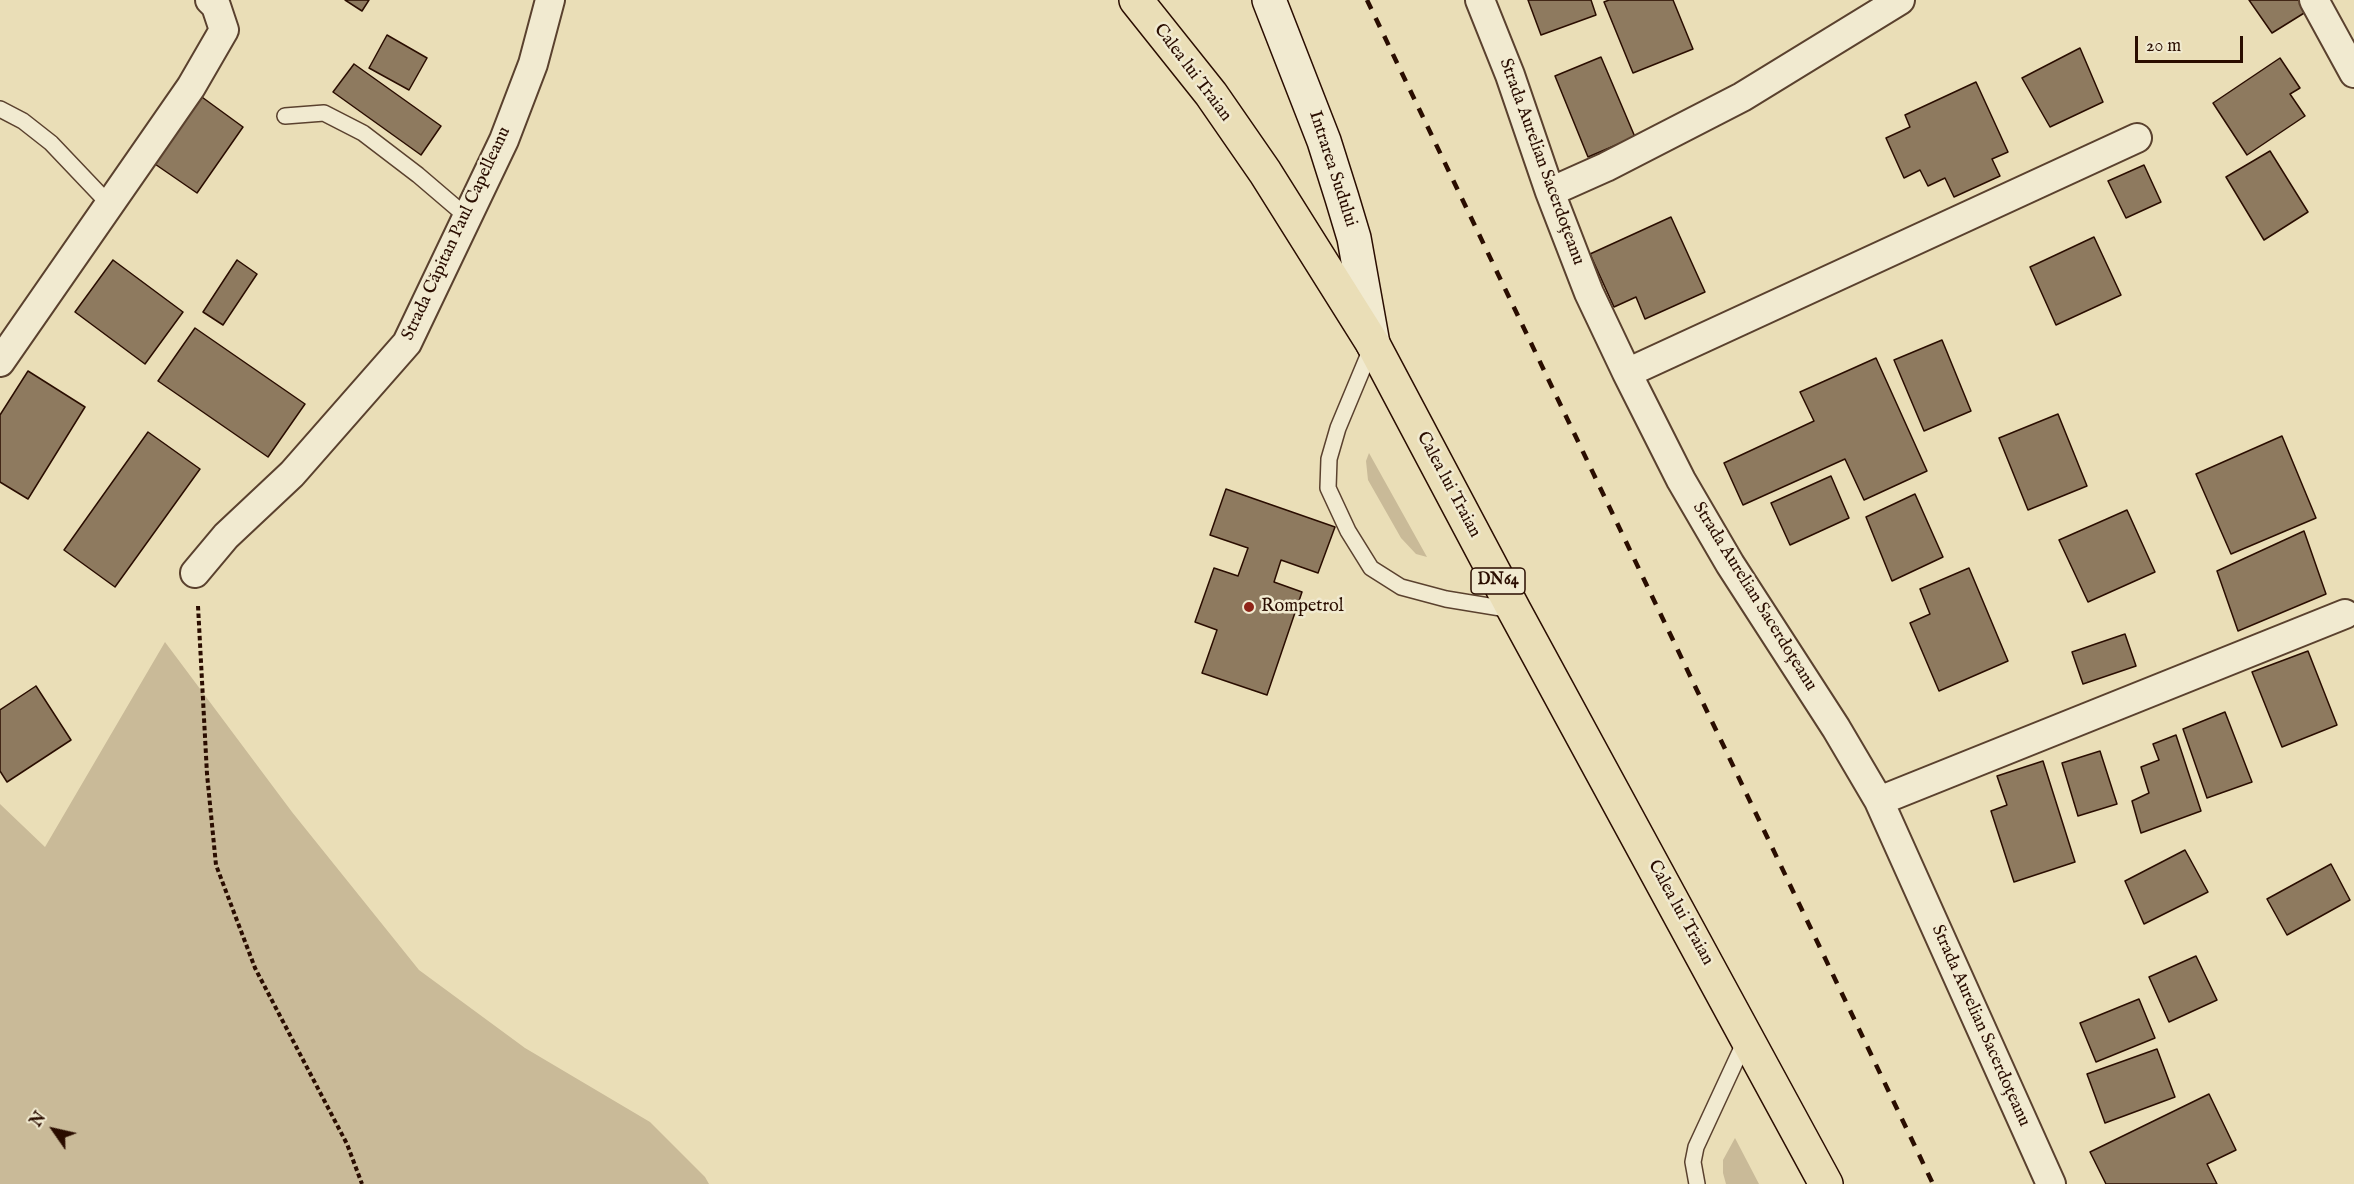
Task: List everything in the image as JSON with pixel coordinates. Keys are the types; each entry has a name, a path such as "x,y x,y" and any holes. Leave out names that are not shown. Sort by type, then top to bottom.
{"main road":[{"name":"Calea lui Traian","path":"1136,0 1218,104 1373,344 1514,610 1826,1184"}],"street":[{"path":"0,362 190,87 224,30 216,6 210,0"},
{"name":"Strada Căpitan Paul Capelleanu","path":"195,573 226,536 292,474 407,343 504,140 533,64 549,0"},
{"name":"Intrarea Sudului","path":"1269,0 1324,141 1342,198 1356,248 1373,344"},
{"name":"Strada Aurelian Sacerdoțeanu","path":"1480,0 1510,75 1550,192 1589,293 1627,373 1681,480 1730,564 1836,728 1879,801 2051,1184"},
{"path":"1550,192 1606,167 1742,97 1900,0"},
{"path":"2314,0 2354,73"},
{"path":"1627,373 2137,138"},
{"path":"1879,801 2345,614"}],"lane":[{"path":"0,109 22,121 51,143 109,204"},
{"path":"285,116 324,112 363,133 418,175 466,216"},
{"path":"1373,344 1338,428 1329,459 1328,488 1348,531 1371,568 1401,587 1446,599 1514,610"},
{"path":"1697,1184 1693,1162 1696,1148 1748,1037"}],"path":[{"path":"195,573 200,619 207,774 216,865 255,968 348,1144 362,1184"}],"shaded area":[{"path":"1369,453 1427,557 1416,554 1401,538 1368,480 1366,461"},
{"path":"165,642 292,812 419,970 525,1048 650,1122 705,1177 709,1184 0,1184 0,804 45,847"},
{"path":"1735,1138 1759,1184 1726,1184 1723,1160"}],"building":[{"path":"345,0 369,0 362,11"},
{"path":"1528,0 1591,0 1596,15 1541,35"},
{"path":"1609,0 1673,0 1693,49 1633,73 1604,2"},
{"path":"2249,0 2302,0 2309,10 2272,33"},
{"path":"387,35 427,58 409,90 369,68"},
{"path":"2080,48 2103,102 2050,127 2022,78"},
{"path":"1601,57 1635,137 1588,157 1555,76"},
{"path":"2280,58 2300,88 2290,94 2305,116 2247,155 2213,103"},
{"path":"354,64 441,126 421,155 333,92"},
{"path":"1976,82 2008,152 1992,159 2000,176 1954,197 1945,178 1928,186 1920,170 1904,178 1886,138 1910,127 1905,115"},
{"path":"195,92 243,127 197,193 152,162"},
{"path":"2270,151 2308,212 2264,240 2226,177"},
{"path":"2144,165 2161,202 2126,218 2108,181"},
{"path":"1671,217 1705,292 1645,319 1636,297 1614,307 1590,254"},
{"path":"2094,237 2121,295 2056,325 2030,267"},
{"path":"113,260 183,312 145,364 75,312"},
{"path":"237,260 257,274 223,325 203,312"},
{"path":"195,328 305,404 268,457 158,381"},
{"path":"1942,340 1971,411 1924,431 1894,360"},
{"path":"1876,358 1927,471 1864,500 1845,459 1743,505 1724,463 1814,421 1800,392"},
{"path":"28,371 85,407 28,499 0,482 0,415"},
{"path":"2058,414 2087,486 2028,510 1999,438"},
{"path":"148,432 200,469 115,587 64,550"},
{"path":"2282,436 2316,518 2231,554 2196,474"},
{"path":"1831,476 1849,518 1790,545 1771,503"},
{"name":"Rompetrol","path":"1226,489 1335,527 1318,573 1281,560 1274,582 1302,592 1267,695 1202,673 1217,630 1195,622 1214,568 1238,576 1248,548 1210,535"},
{"path":"1915,494 1943,557 1892,581 1866,517"},
{"path":"2127,510 2155,572 2088,602 2059,540"},
{"path":"2304,531 2326,594 2238,631 2217,571"},
{"path":"1969,568 2008,661 1939,691 1910,623 1930,614 1920,589"},
{"path":"2125,634 2136,666 2083,684 2072,652"},
{"path":"2308,651 2337,725 2282,747 2252,672"},
{"path":"36,686 71,740 7,782 0,771 0,710"},
{"path":"2225,712 2252,782 2207,798 2183,729"},
{"path":"2176,735 2201,811 2141,833 2132,801 2149,793 2141,767 2159,760 2153,744"},
{"path":"2100,751 2117,804 2078,816 2062,763"},
{"path":"2043,761 2075,862 2014,882 1991,811 2007,805 1997,776"},
{"path":"2185,850 2208,892 2144,924 2125,881"},
{"path":"2331,864 2350,900 2287,935 2267,899"},
{"path":"2196,956 2217,1000 2169,1022 2149,977"},
{"path":"2139,999 2155,1038 2096,1062 2080,1023"},
{"path":"2157,1049 2175,1097 2105,1123 2087,1074"},
{"path":"2209,1094 2236,1150 2207,1164 2217,1184 2106,1184 2090,1152"}],"railway":[{"path":"1367,0 1933,1184"}],"place":[{"name":"Rompetrol","path":"1249,607"}]}
